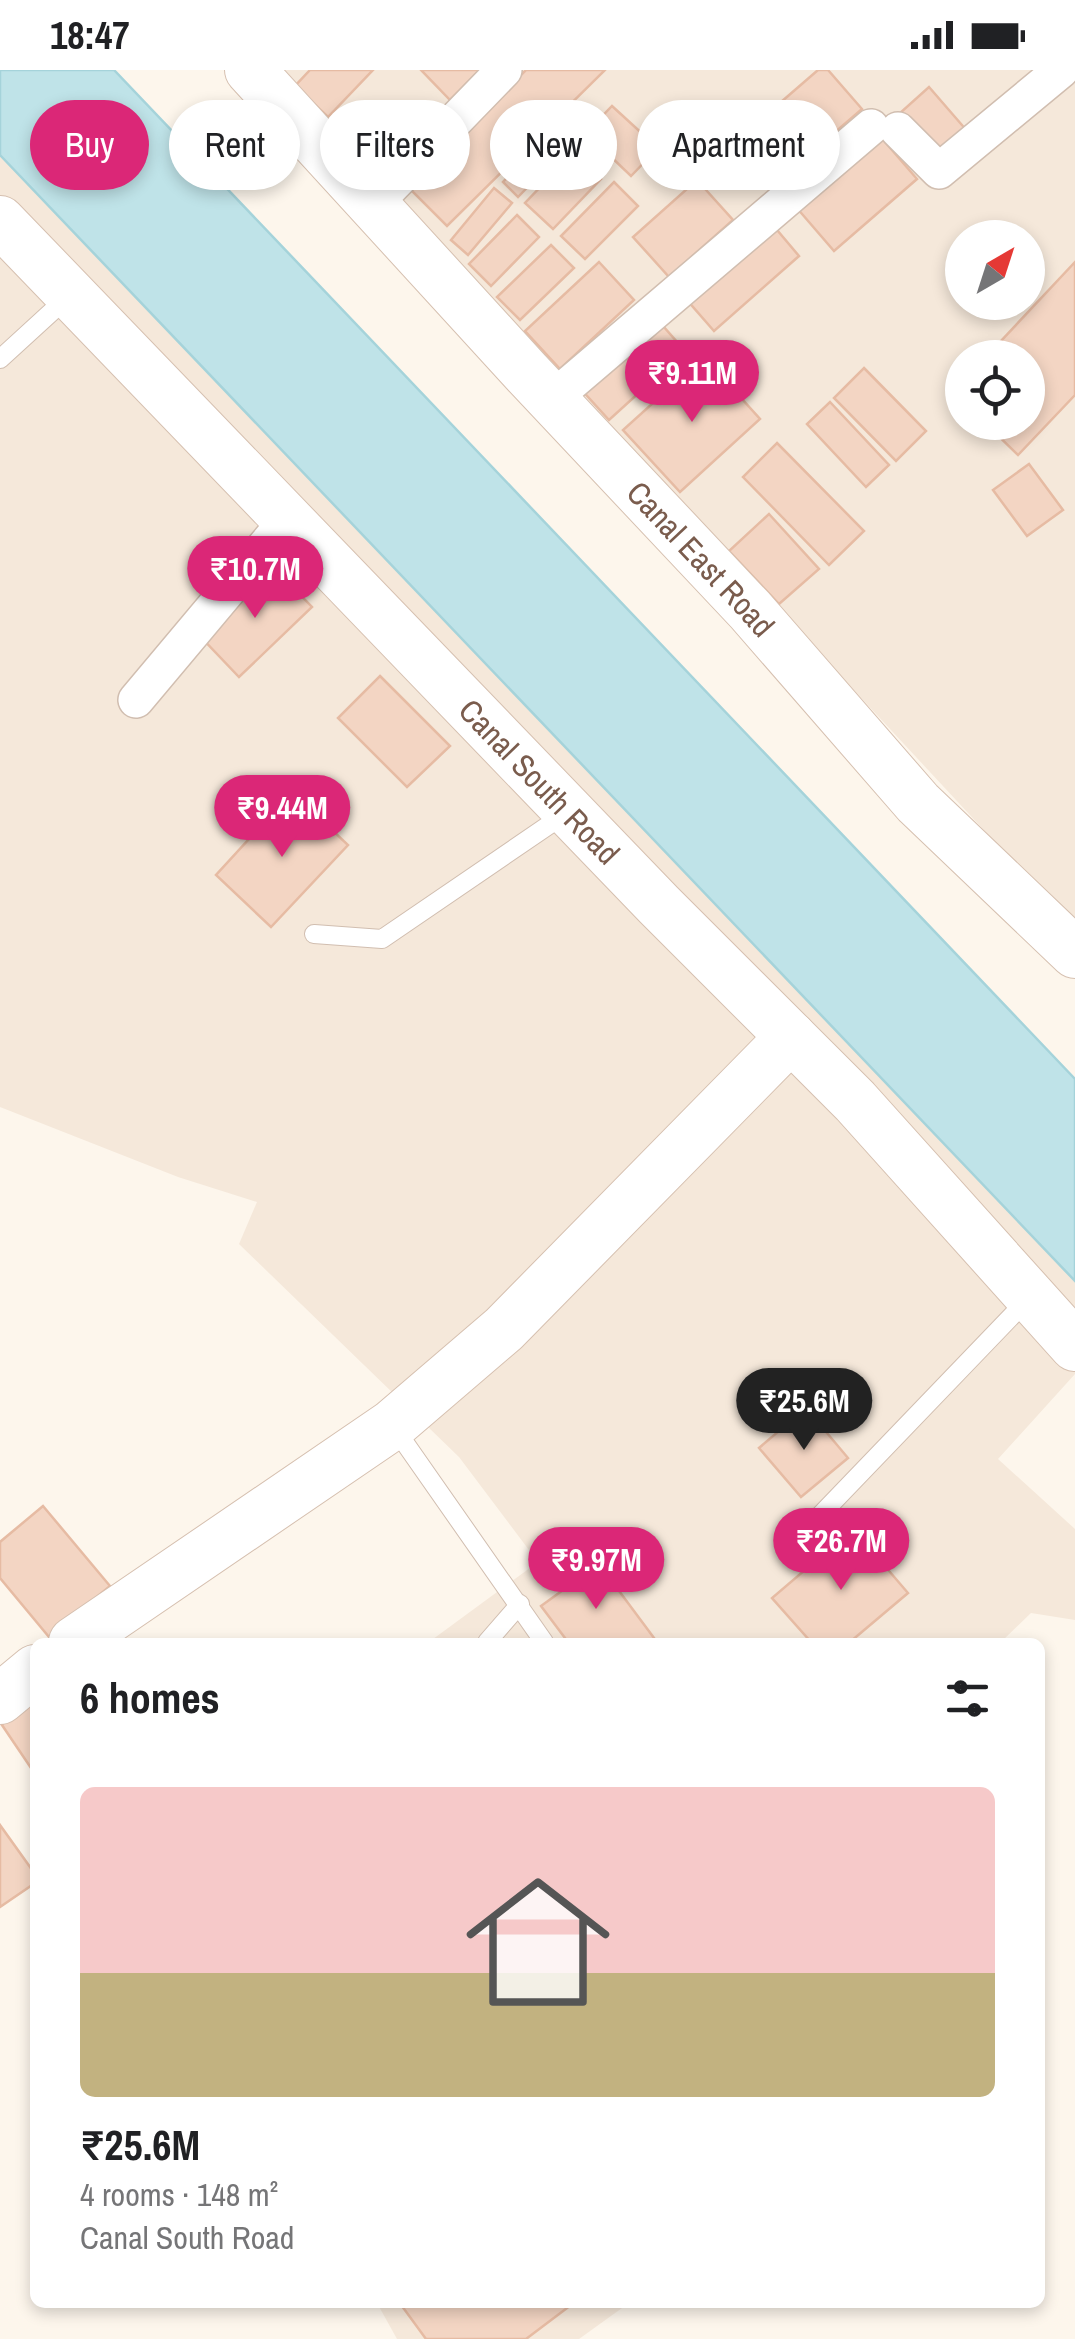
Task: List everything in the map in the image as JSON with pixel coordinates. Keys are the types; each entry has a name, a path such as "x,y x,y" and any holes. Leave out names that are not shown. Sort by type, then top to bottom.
{"street":[{"name":"Canal East Road","path":"250,70 750,610 918,803 1070,938"},
{"path":"375,203 504,70"},
{"path":"552,399 885,128 939,171 1061,70"},
{"name":"Canal South Road","path":"0,221 855,1101 1075,1346"},
{"path":"136,700 287,520"},
{"path":"80,1638 392,1425 504,1330 791,1037"},
{"path":"0,1700 30,1674"}],"lane":[{"path":"0,359 70,294"},
{"path":"314,934 382,939 570,811"},
{"path":"808,1528 1032,1296"},
{"path":"392,1425 541,1638"},
{"path":"490,1638 520,1604"}],"shaded area":[{"path":"276,70 1075,70 1075,928 389,190 470,190 470,100 320,100 320,116"},
{"path":"0,155 1075,1281 1075,1374 998,1459 1075,1529 1075,1620 1031,1613 1005,1638 434,1638 538,1562 459,1457 239,1244 257,1202 178,1177 0,1107"},
{"path":"380,2308 622,2308 579,2339 397,2339"}],"water":[{"path":"0,70 114,70 143,100 30,100 30,186 0,155"},
{"path":"149,107 169,128 169,190 228,190 1075,1079 1075,1281 33,190 149,190"}],"building":[{"path":"310,70 373,70 344,100 320,100 320,109 295,86"},
{"path":"421,70 480,70 450,100"},
{"path":"526,70 605,70 575,100 496,100"},
{"path":"818,70 828,70 862,109 840,128 840,100 783,100"},
{"path":"929,87 968,132 938,157 900,113"},
{"path":"490,106 490,184 447,226 411,190 470,190 470,126"},
{"path":"617,111 637,129 637,170 631,176 617,163"},
{"path":"879,135 917,179 834,251 796,207 816,190 840,190 840,169"},
{"path":"617,185 638,206 585,259 561,236 606,190 617,190"},
{"path":"492,190 512,203 468,255 451,240"},
{"path":"537,190 590,190 553,229 525,203"},
{"path":"686,190 706,190 733,220 669,277 633,237"},
{"path":"517,215 539,237 491,286 469,264"},
{"path":"772,224 799,256 714,331 687,300"},
{"path":"551,245 574,268 520,320 497,297"},
{"path":"599,262 634,300 560,369 525,331"},
{"path":"1075,262 1075,395 1045,427 1045,340 1002,340 1021,320 1045,320 1045,294"},
{"path":"656,318 685,351 609,420 579,387"},
{"path":"704,357 760,419 680,492 623,430"},
{"path":"864,368 926,431 896,461 834,398"},
{"path":"830,402 889,465 866,487 807,424"},
{"path":"1003,440 1032,440 1018,455"},
{"path":"777,443 864,531 829,565 743,477"},
{"path":"1029,464 1063,510 1027,536 993,490"},
{"path":"769,514 819,569 779,604 729,551"},
{"path":"271,565 312,607 239,677 198,634"},
{"path":"380,676 450,746 407,787 338,718"},
{"path":"292,792 348,845 271,927 216,875"},
{"path":"806,1408 848,1458 801,1497 759,1448"},
{"path":"43,1506 110,1586 49,1637 0,1578 0,1542"},
{"path":"853,1529 908,1593 855,1638 807,1638 772,1598"},
{"path":"599,1564 654,1638 565,1638 541,1606"},
{"path":"30,1694 30,1767 2,1725"},
{"path":"0,1825 30,1867 30,1886 0,1907"},
{"path":"403,2308 567,2308 526,2339 426,2339"}]}
